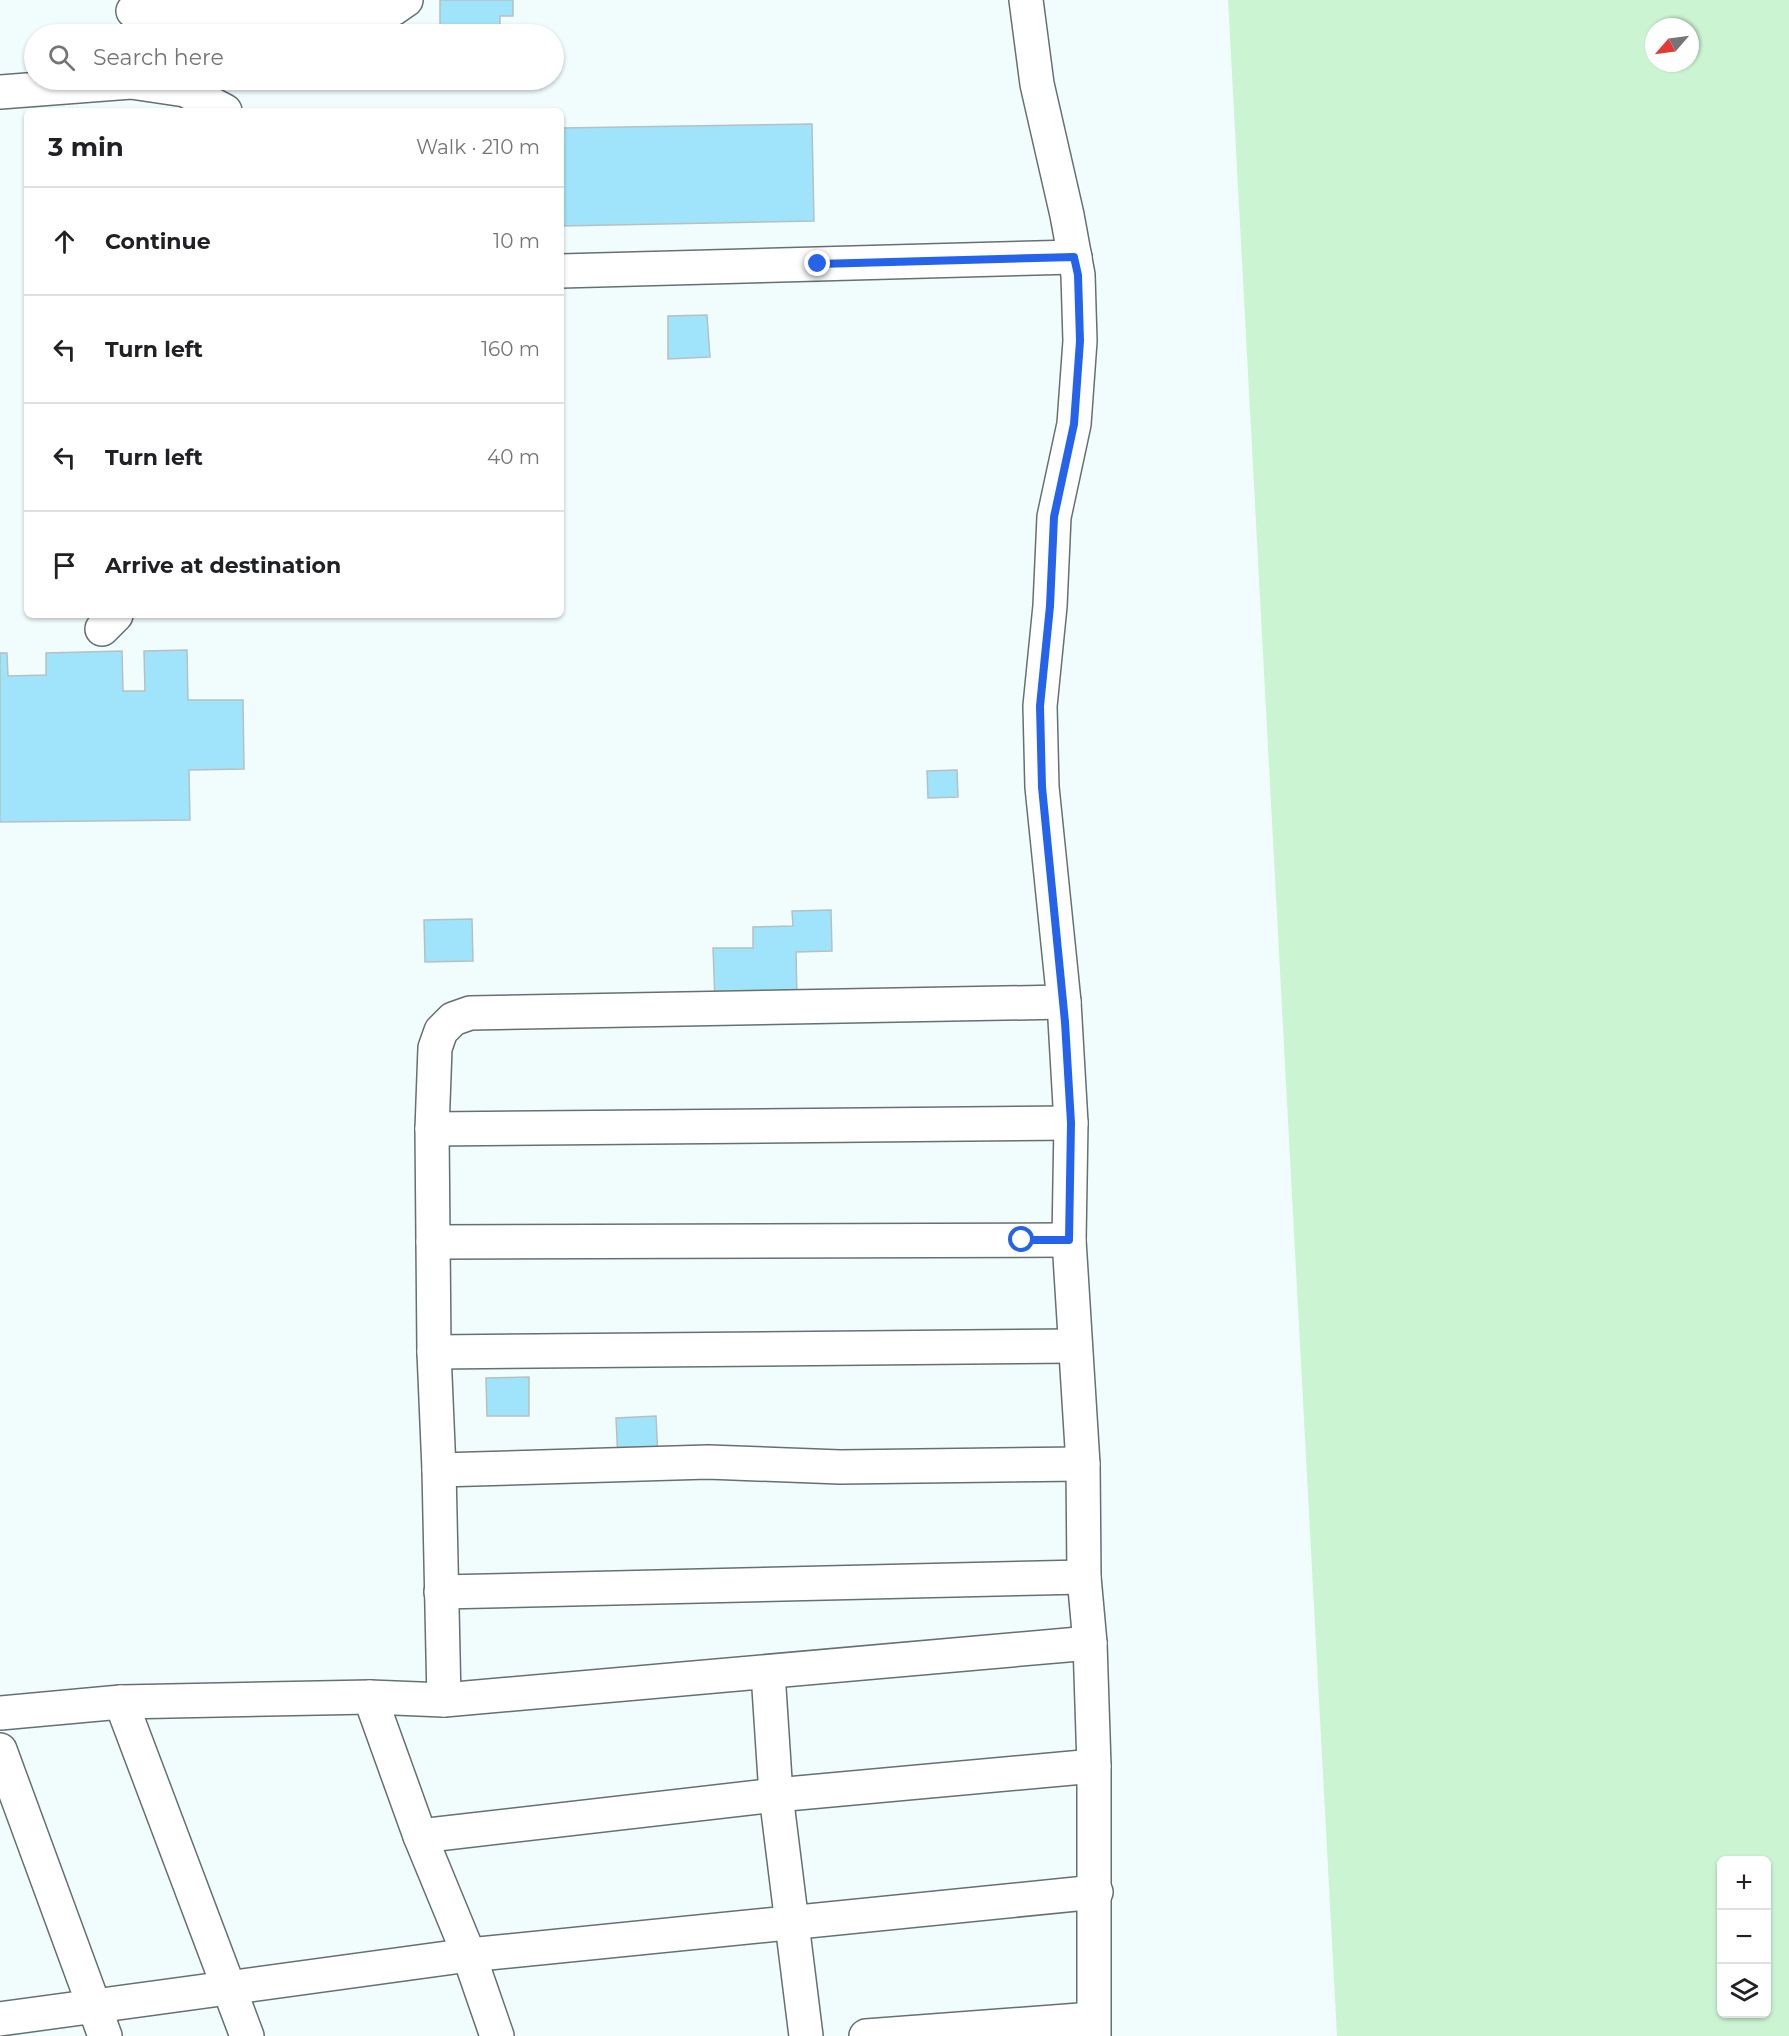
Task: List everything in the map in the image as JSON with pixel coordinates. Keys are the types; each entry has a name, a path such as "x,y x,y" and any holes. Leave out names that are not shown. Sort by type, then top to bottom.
{"street":[{"path":"133,15 376,13 393,9 406,0"},
{"path":"866,2036 1094,2028 1096,1892 1094,1766 1090,1643 1084,1577 1083,1464 1069,1240 1071,1123 1064,1002 1042,787 1040,706 1050,606 1054,517 1075,412 1080,341 1078,275 1037,84 1026,0"},
{"path":"0,92 24,90"},
{"path":"184,90 219,108"},
{"path":"564,272 1074,257"},
{"path":"444,1700 434,1352 432,1129 435,1048 441,1031 453,1019 470,1013 1064,1002"},
{"path":"432,1129 1071,1123"},
{"path":"433,1242 1069,1240"},
{"path":"434,1352 1075,1346"},
{"path":"439,1470 708,1462 840,1467 1083,1464"},
{"path":"441,1592 1084,1577"},
{"path":"0,1713 121,1702 370,1697 444,1700 1090,1643"},
{"path":"768,1673 776,1794 806,2036"},
{"path":"370,1697 420,1836 469,1955 498,2036"},
{"path":"121,1702 247,2036"},
{"path":"0,1750 99,2021"},
{"path":"420,1836 776,1794 1094,1766"},
{"path":"0,2019 99,2021 228,1989 469,1955 1096,1892"}],"green space":[{"path":"1228,0 1789,0 1789,2036 1337,2036"}],"building":[{"path":"440,0 513,0 513,16 500,16 500,24 440,24"},
{"path":"812,124 814,221 564,226 564,128"},
{"path":"707,315 710,357 668,359 668,316"},
{"path":"187,650 188,700 243,700 244,769 189,770 190,820 0,822 0,653 7,653 8,676 46,675 46,653 122,651 123,691 145,691 144,651"},
{"path":"957,770 958,797 928,798 927,771"},
{"path":"831,910 832,951 796,952 797,999 715,1001 713,948 753,948 753,927 793,926 792,911"},
{"path":"472,919 473,961 425,962 424,920"},
{"path":"529,1377 529,1416 487,1416 486,1378"},
{"path":"656,1416 658,1459 618,1461 616,1418"}],"route":[{"path":"818,264 1074,257 1078,275 1080,341 1074,424 1054,517 1050,606 1040,706 1042,787 1062,981 1071,1123 1069,1240 1022,1240"}]}
